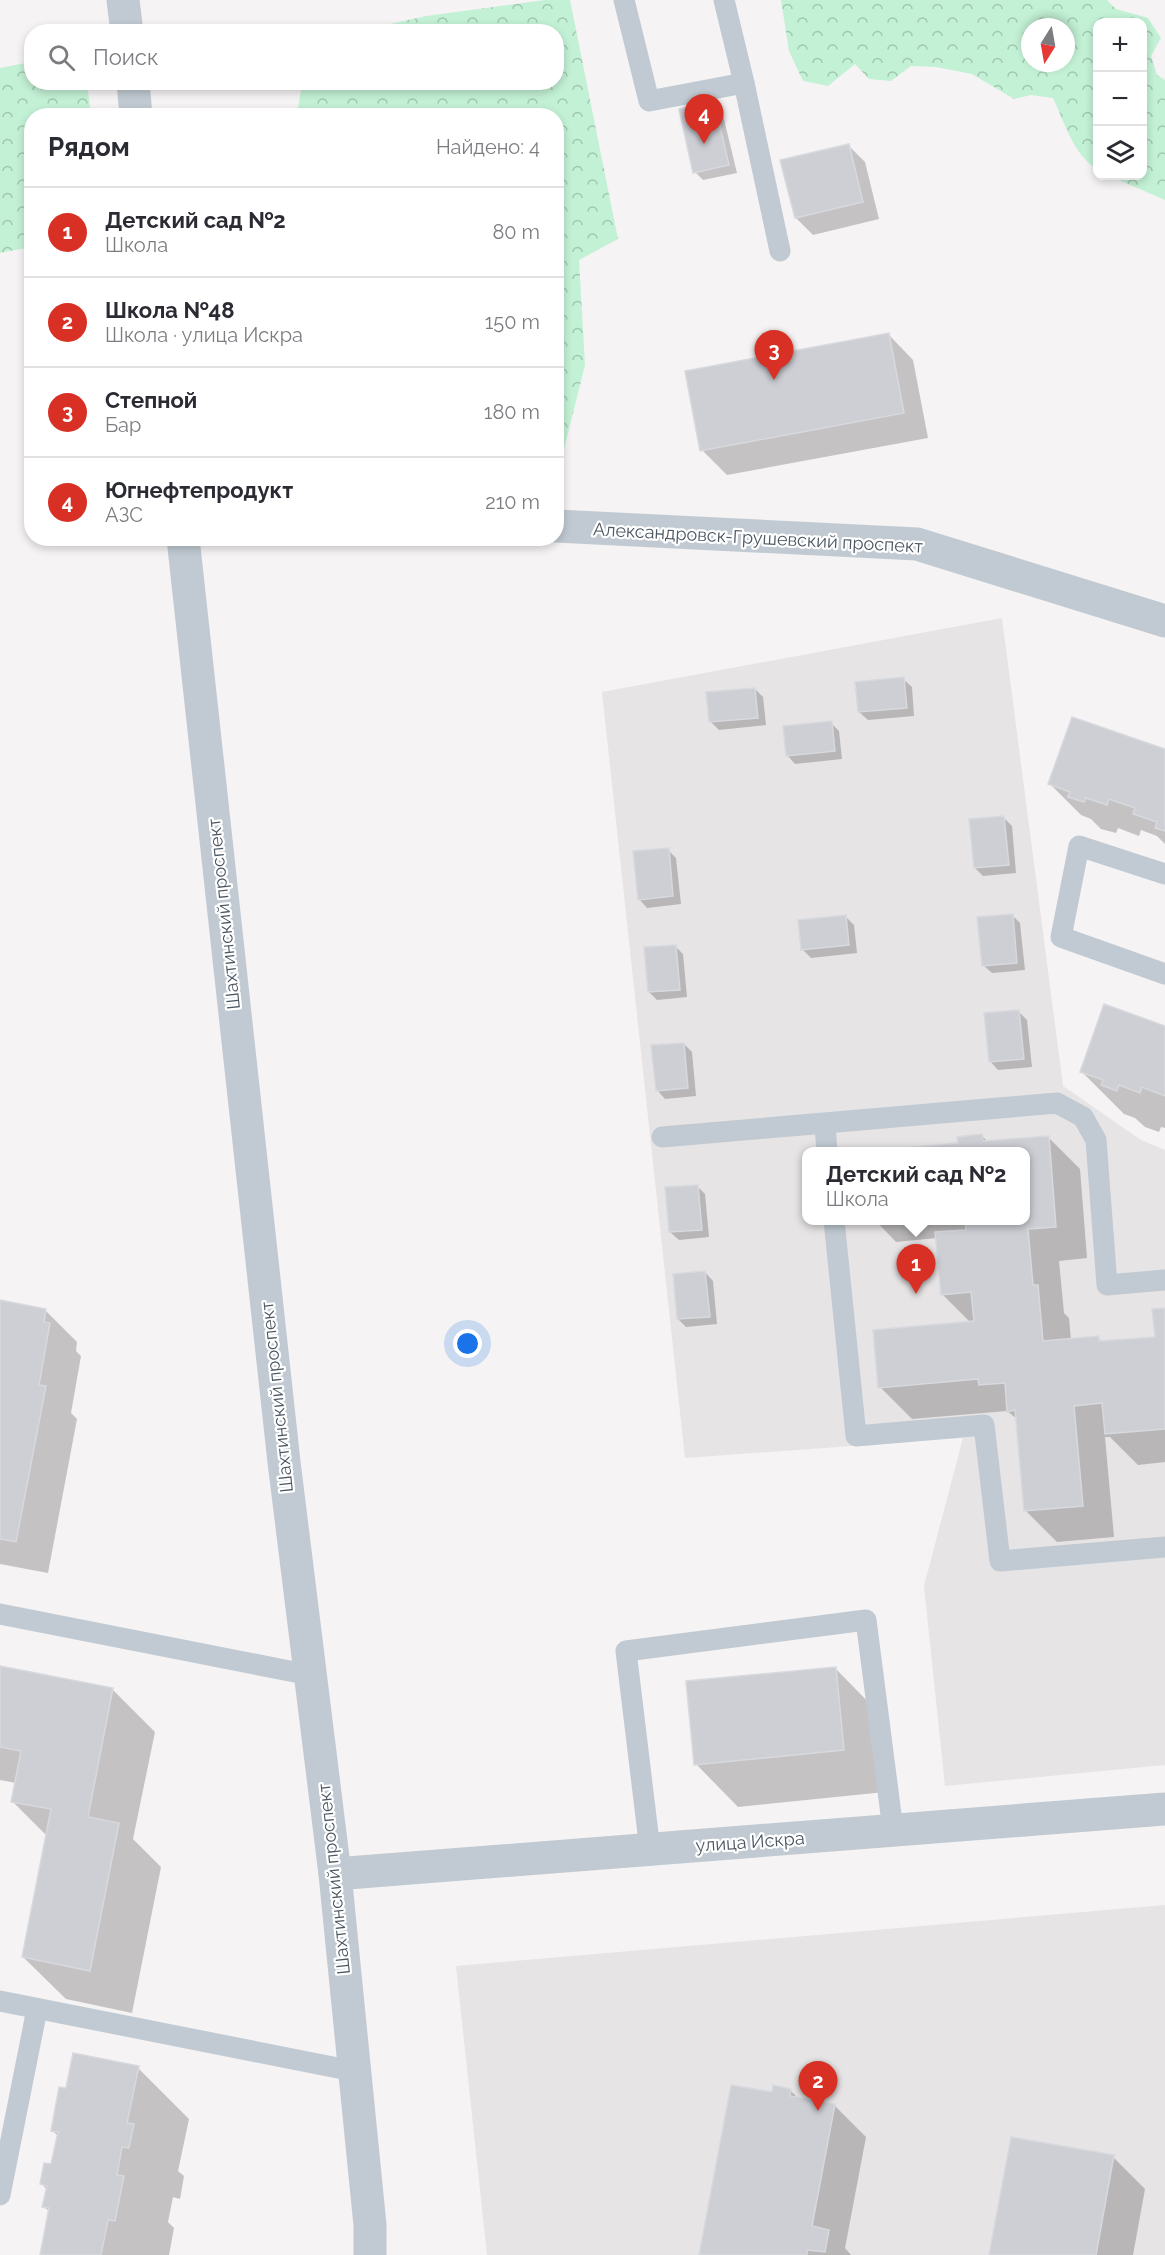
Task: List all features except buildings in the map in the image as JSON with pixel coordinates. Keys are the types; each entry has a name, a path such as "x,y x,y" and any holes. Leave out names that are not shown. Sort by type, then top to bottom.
{"street":[{"path":"123,0 126,24"},
{"path":"133,90 135,108"},
{"name":"Александровск-Грушевский проспект","path":"564,526 917,544 1165,621"},
{"name":"Шахтинский проспект","path":"184,546 284,1462 335,1874 370,2225 370,2255"},
{"name":"улица Искра","path":"335,1874 1165,1809"}],"lane":[{"path":"624,0 649,101 744,83"},
{"path":"724,0 780,251"},
{"path":"1165,874 1079,846 1061,937 1165,974"},
{"path":"662,1137 1057,1103 1083,1117 1096,1140 1107,1285 1165,1280"},
{"path":"825,1124 827,1147"},
{"path":"834,1225 856,1436 984,1425 1000,1561 1165,1546"},
{"path":"0,1614 310,1675"},
{"path":"650,1850 626,1651 866,1620 893,1830"},
{"path":"0,2001 354,2071"},
{"path":"0,2195 37,2009"}],"shaded area":[{"path":"1002,618 1063,1086 1141,1140 1165,1150 1165,1765 945,1786 924,1586 963,1438 685,1458 602,692"},
{"path":"1165,1905 1165,2255 487,2255 456,1966"}],"green space":[{"path":"545,0 570,0 618,239 579,260 585,365 564,449 564,108 298,108 301,90 564,90 564,24 391,24 426,16"},
{"path":"781,0 1107,0 1116,9 1148,18 1161,38 1151,56 1157,75 1165,80 1165,200 1119,180 1147,180 1147,18 1093,18 1093,166 1076,147 1053,98 1031,95 1014,99 972,74 936,67 911,66 891,81 869,79 855,64 828,86 803,81 789,51"},
{"path":"24,63 24,90 88,90 90,108 24,108 24,248 0,253 0,68"}],"place":[{"name":"Югнефтепродукт","path":"704,144"},
{"name":"Степной","path":"774,380"},
{"name":"Детский сад №2","path":"916,1294"},
{"name":"Школа №48","path":"818,2111"}]}
